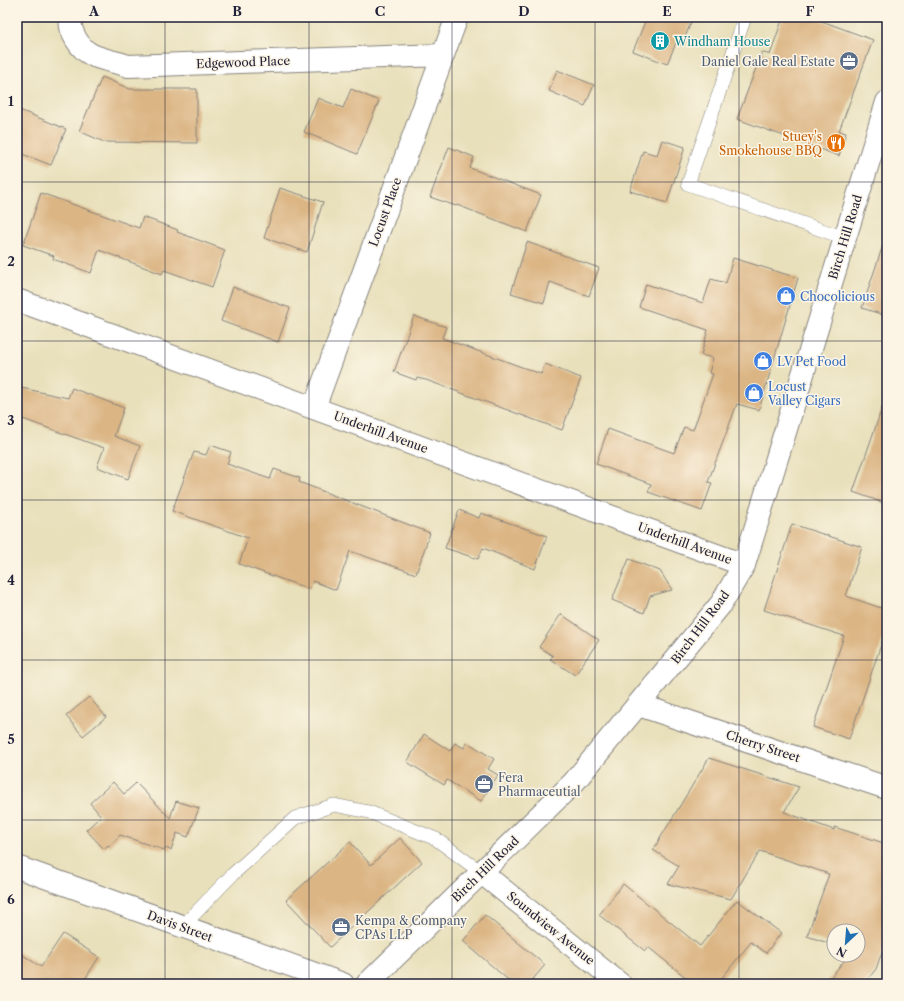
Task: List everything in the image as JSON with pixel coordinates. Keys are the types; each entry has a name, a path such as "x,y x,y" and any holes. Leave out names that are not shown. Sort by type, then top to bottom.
{"street":[{"name":"Edgewood Place","path":"71,17 70,23 75,39 92,55 128,66 442,55"},
{"name":"Locust Place","path":"314,408 457,17"},
{"name":"Birch Hill Road","path":"367,984 574,782 721,604 744,565 887,102"},
{"name":"Underhill Avenue","path":"17,300 744,565"},
{"name":"Cherry Street","path":"639,705 887,788"},
{"name":"Davis Street","path":"17,867 343,984"},
{"name":"Soundview Avenue","path":"482,873 620,984"}],"lane":[{"path":"745,17 688,184 845,238"},
{"path":"183,926 233,874 295,818 334,805 369,812 436,839 482,873"}],"building":[{"name":"Windham House","path":"647,17 693,17 682,45 676,43 667,64 633,51"},
{"path":"783,17 811,17 873,40 839,131 846,133 839,156 737,119 762,52 770,55"},
{"path":"557,70 594,85 585,106 549,91"},
{"path":"102,77 130,89 197,89 197,143 104,142 79,131"},
{"path":"351,89 379,101 357,154 304,132 318,98 343,108"},
{"path":"17,109 66,129 51,165 17,152"},
{"path":"662,140 685,147 667,203 630,191 643,151 657,155"},
{"path":"449,147 474,157 470,168 541,195 527,232 457,205 456,206 430,197"},
{"path":"280,188 323,202 307,252 264,238"},
{"path":"41,193 139,228 143,217 178,230 177,232 225,250 212,287 164,270 162,274 99,250 91,273 53,259 54,256 23,245"},
{"path":"527,242 599,268 589,296 550,282 544,303 511,293"},
{"path":"883,245 887,246 887,316 862,308"},
{"path":"733,258 798,278 759,410 737,404 708,482 712,483 702,511 648,492 651,484 596,464 608,429 674,453 684,427 693,430 713,374 709,373 713,358 701,355 708,330 639,307 646,284 703,303 711,279 726,283"},
{"path":"233,287 290,308 278,342 221,321"},
{"path":"414,316 446,327 442,338 541,374 545,364 581,378 562,430 426,380 417,378 416,380 394,372"},
{"path":"17,387 68,398 72,388 124,408 114,436 140,446 128,479 97,467 104,448 17,417"},
{"path":"883,405 887,406 887,504 853,492"},
{"path":"210,445 231,452 227,464 270,479 274,469 300,478 299,482 430,533 416,574 350,551 336,590 313,581 309,589 239,564 248,538 172,511 194,452 206,455"},
{"path":"459,510 479,518 481,513 547,536 535,569 483,548 478,559 445,548"},
{"path":"792,524 862,547 846,596 887,610 887,627 849,739 813,727 844,636 764,610"},
{"path":"629,559 660,571 672,590 650,596 644,613 612,600"},
{"path":"561,614 599,640 575,675 550,659 553,656 539,647"},
{"path":"89,697 106,717 83,736 66,716"},
{"path":"424,734 450,751 455,743 464,748 467,742 494,759 488,769 498,775 481,801 447,780 444,785 407,762"},
{"path":"709,758 799,787 784,812 834,830 834,827 887,844 887,938 876,969 864,984 825,984 842,963 866,963 866,923 826,923 826,942 807,936 829,874 760,851 731,899 668,884 679,866 653,850"},
{"path":"113,782 124,794 136,783 170,818 176,801 199,808 188,837 177,833 171,850 165,848 164,850 120,835 109,847 108,845 104,849 86,830 101,816 90,803"},
{"path":"400,838 422,862 330,947 286,900 350,842 371,865"},
{"path":"623,884 700,946 737,900 781,933 766,953 751,942 717,984 694,984 648,947 645,951 599,915"},
{"path":"485,915 545,965 529,984 513,984 463,941"},
{"path":"63,934 99,957 82,984 17,984 17,951 41,967"}],"place":[{"name":"Windham House","path":"660,41"},
{"name":"Daniel Gale Real Estate","path":"849,61"},
{"name":"Stuey's Smokehouse BBQ","path":"836,143"},
{"name":"Chocolicious","path":"786,296"},
{"name":"LV Pet Food","path":"763,361"},
{"name":"Locust Valley Cigars","path":"754,393"},
{"name":"Fera Pharmaceutial","path":"484,784"},
{"name":"Kempa & Company CPAs LLP","path":"341,927"}]}
